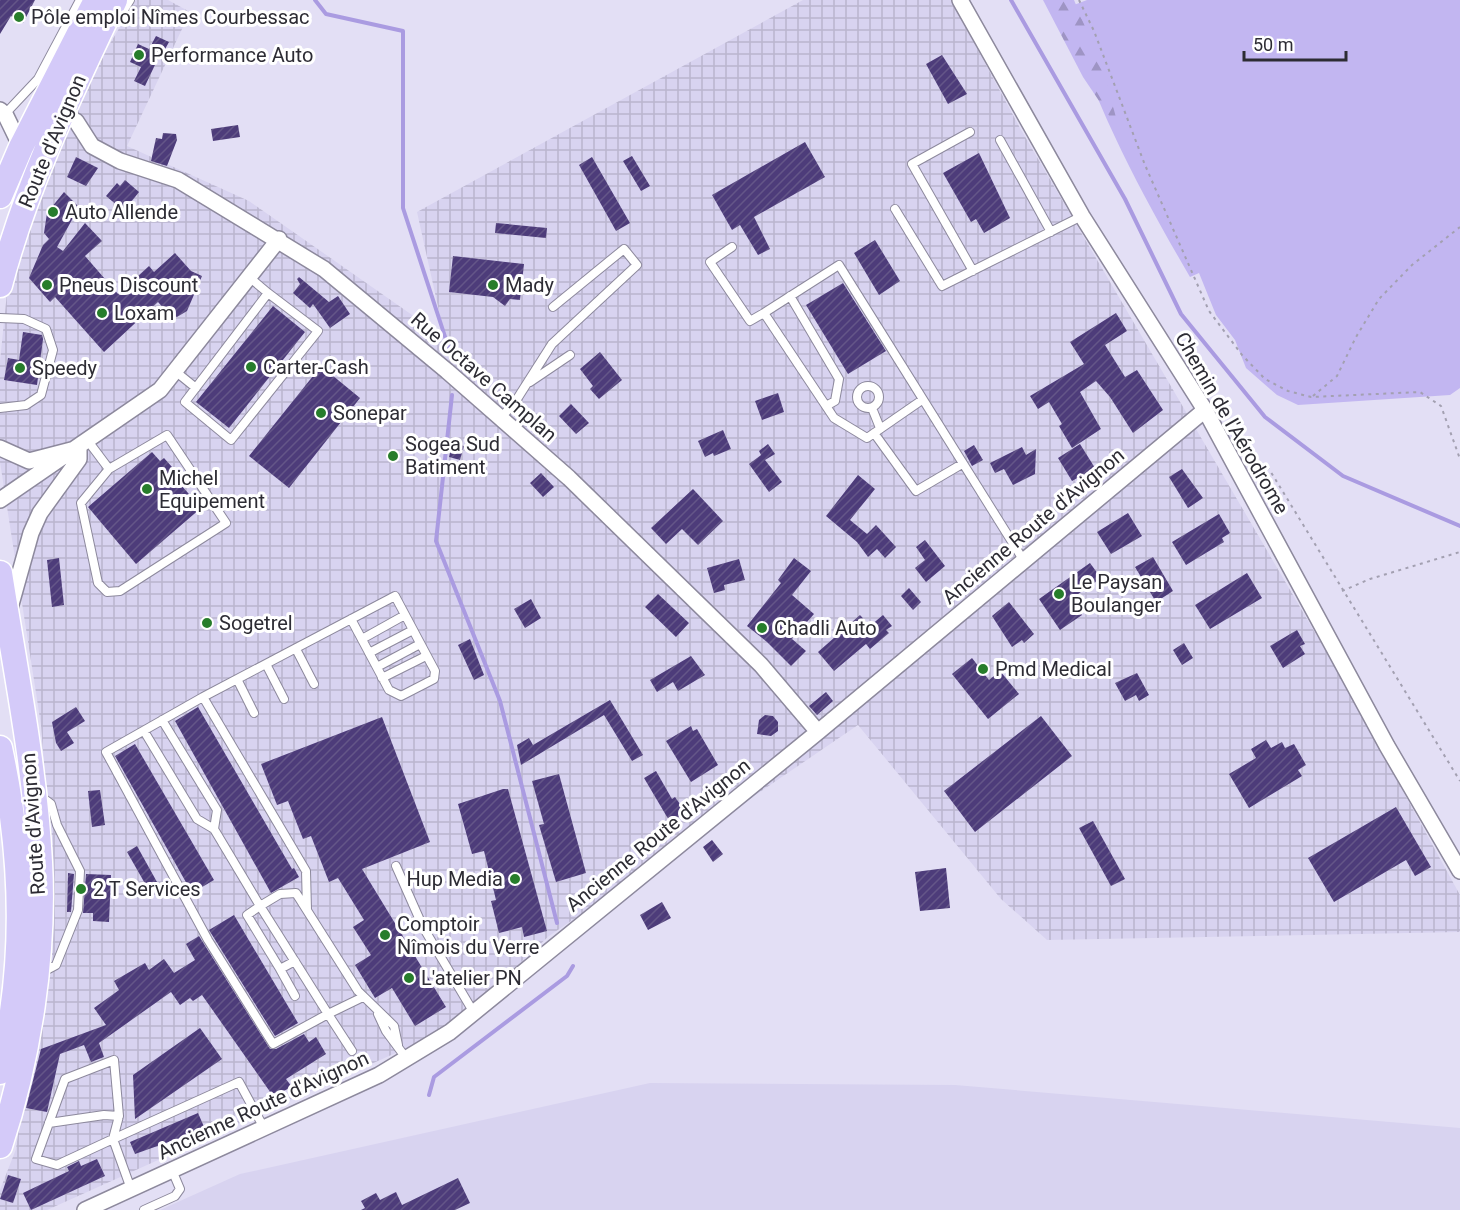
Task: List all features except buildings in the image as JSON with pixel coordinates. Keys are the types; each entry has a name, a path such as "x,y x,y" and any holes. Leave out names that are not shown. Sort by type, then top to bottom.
{"main road":[{"name":"Route d'Avignon","path":"0,196 21,147 96,0"},
{"name":"Route d'Avignon","path":"0,285 35,175 71,111 115,0"},
{"name":"Route d'Avignon","path":"0,573 34,792 40,864 31,1024 0,1146"},
{"name":"Route d'Avignon","path":"0,748 10,793 19,871 19,946 9,1035 0,1072"}],"street":[{"name":"Chemin de l'Aérodrome","path":"960,0 1082,216 1205,410 1388,746 1460,871"},
{"name":"Rue Octave Camplan","path":"71,111 92,146 120,160 178,180 279,239 324,269 569,478 760,665 818,732"},
{"path":"3,112 21,147"},
{"path":"0,500 160,390 279,239"},
{"name":"Ancienne Route d'Avignon","path":"85,1210 379,1075 402,1052 450,1032 818,732 1205,410"},
{"path":"0,447 30,460 83,444"},
{"path":"7,617 31,533 40,513 79,459 83,444"}],"lane":[{"path":"3,112 38,79 80,0"},
{"path":"71,111 130,0"},
{"path":"970,132 912,164 973,271"},
{"path":"1000,140 1051,232"},
{"path":"895,209 942,286 1082,216"},
{"path":"732,247 710,262 750,321 839,265 1024,561"},
{"path":"501,418 526,385 552,344 637,265 624,249 553,307"},
{"path":"249,277 318,331 231,440 185,402 268,293"},
{"path":"790,296 839,379 835,401 826,406"},
{"path":"764,314 834,418 867,438 922,400"},
{"path":"0,318 24,319 46,329 53,350 41,395 26,405 0,408"},
{"path":"526,385 570,355"},
{"path":"175,371 196,388"},
{"path":"872,408 877,430 916,491 962,464"},
{"path":"167,435 226,523 120,591 107,592 98,583 81,504 109,469 167,435"},
{"path":"83,444 109,469"},
{"path":"351,619 389,690 401,696 434,679 435,671 395,596 351,619 296,649 203,697 106,752 208,940 273,1044 363,997"},
{"path":"362,639 405,615"},
{"path":"369,653 413,630"},
{"path":"376,667 420,644"},
{"path":"296,649 314,684"},
{"path":"382,678 426,656"},
{"path":"266,664 284,699"},
{"path":"237,680 254,713"},
{"path":"203,697 306,871 307,910"},
{"path":"162,720 217,810 214,829"},
{"path":"144,731 197,819 214,829 352,1051"},
{"path":"34,792 51,804 57,825 80,871 78,910 56,964 34,977"},
{"path":"396,866 423,927 474,1013"},
{"path":"295,996 247,915 280,894 296,893 363,997 374,1007 386,1031 402,1052"},
{"path":"280,969 295,961"},
{"path":"131,1189 113,1139 119,1116 114,1060 65,1079 36,1159 57,1165 113,1139 239,1082 264,1128"},
{"path":"49,1123 104,1114 119,1116"},
{"path":"144,1210 175,1196 180,1189 172,1170"}],"path":[{"path":"1079,0 1094,31 1145,165 1209,311 1242,355 1265,379 1287,391 1311,397 1420,392 1441,406 1460,459"},
{"path":"1311,397 1337,376 1356,337 1379,299 1412,265 1460,227"},
{"path":"1232,460 1257,459 1269,469 1460,781"},
{"path":"1342,591 1370,579 1460,552"}],"shaded area":[{"path":"136,0 168,0 190,12 127,146 249,201 445,338 417,212 803,0 951,0 1020,128 1331,660 1460,895 1460,932 1047,940 1001,899 858,725 549,936 449,1029 47,1210 0,1210 0,1190 16,1149 53,883 41,725 0,462 0,361 9,273 65,119"},
{"path":"650,1083 955,1085 1460,1128 1460,1210 160,1210 240,1174"}],"green space":[{"path":"1043,0 1074,0 1103,70 1120,132 1083,77"},
{"path":"1087,0 1460,0 1460,388 1450,395 1298,405 1277,395 1246,368 1235,340 1216,315 1199,273 1190,277 1153,212 1104,113 1077,44 1066,8"}],"waterway":[{"path":"315,0 326,14 403,31 403,208 451,355"},
{"path":"1011,0 1125,199 1181,314 1265,417 1343,476 1460,526"},
{"path":"452,395 436,541 500,701 557,923"},
{"path":"429,1095 434,1077 567,976 573,966"}],"place":[{"name":"Pôle emploi Nîmes Courbessac","path":"19,17"},
{"name":"Performance Auto","path":"139,55"},
{"name":"Auto Allende","path":"53,212"},
{"name":"Pneus Discount","path":"47,285"},
{"name":"Mady","path":"493,285"},
{"name":"Loxam","path":"102,313"},
{"name":"Carter-Cash","path":"251,367"},
{"name":"Speedy","path":"20,368"},
{"name":"Sonepar","path":"321,413"},
{"name":"Sogea Sud Batiment","path":"393,456"},
{"name":"Michel Equipement","path":"147,489"},
{"name":"Le Paysan Boulanger","path":"1059,594"},
{"name":"Sogetrel","path":"207,623"},
{"name":"Chadli Auto","path":"762,628"},
{"name":"Pmd Medical","path":"983,669"},
{"name":"Hup Media","path":"515,879"},
{"name":"2 T Services","path":"81,889"},
{"name":"Comptoir Nîmois du Verre","path":"385,935"},
{"name":"L'atelier PN","path":"409,978"}]}
